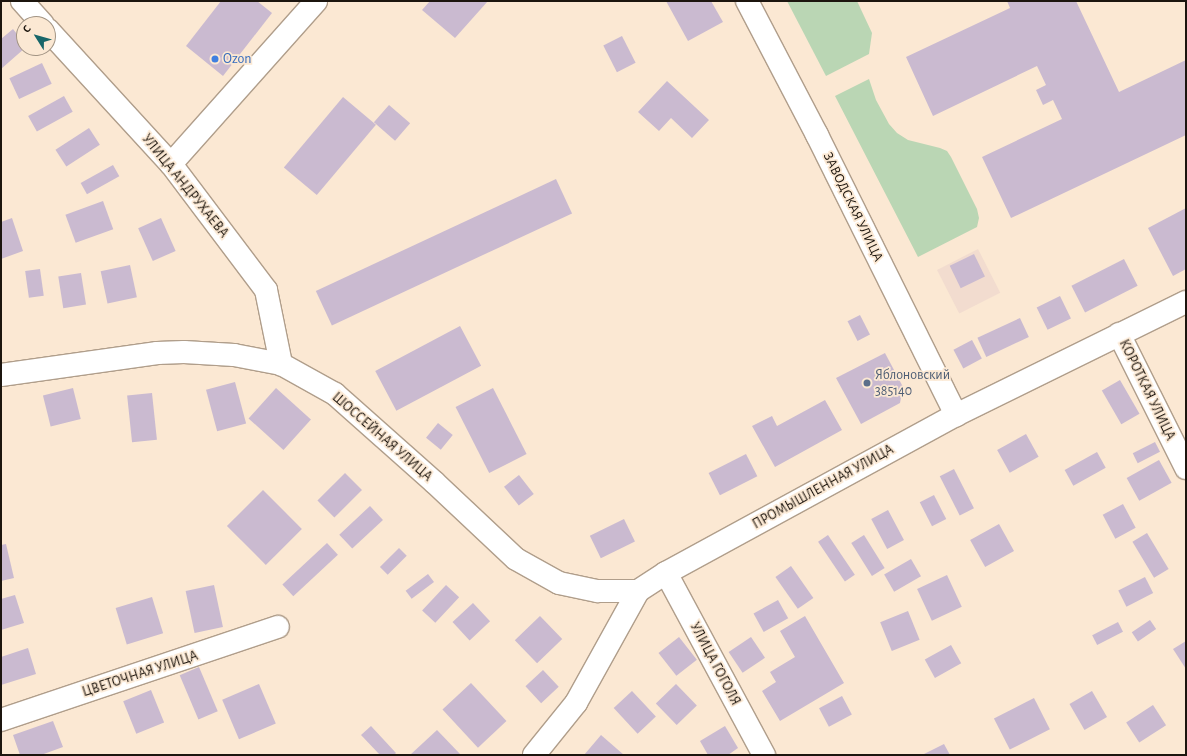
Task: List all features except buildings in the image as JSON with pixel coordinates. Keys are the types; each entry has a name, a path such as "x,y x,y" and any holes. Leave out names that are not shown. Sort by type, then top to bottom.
{"street":[{"path":"22,1 36,16"},
{"path":"171,164 316,1"},
{"name":"ЗАВОДСКАЯ УЛИЦА","path":"747,1 816,135 956,415"},
{"name":"УЛИЦА АНДРУХАЕВА","path":"56,39 171,164 266,290 281,364"},
{"name":"ПРОМЫШЛЕННАЯ УЛИЦА","path":"534,755 576,702 638,592 666,573 956,415 1186,302"},
{"name":"КОРОТКАЯ УЛИЦА","path":"1119,334 1186,468"},
{"name":"ШОССЕЙНАЯ УЛИЦА","path":"1,374 157,353 177,352 234,355 281,364 335,394 434,482 516,559 559,583 598,591 638,592"},
{"name":"УЛИЦА ГОГОЛЯ","path":"666,573 764,755"},
{"name":"ЦВЕТОЧНАЯ УЛИЦА","path":"1,720 278,627"}],"shaded area":[{"path":"978,249 1000,293 959,314 937,270"}],"green space":[{"path":"787,1 857,1 872,33 869,54 826,76"},
{"path":"869,79 876,100 889,124 897,133 908,140 947,151 977,209 979,218 977,227 918,257 835,96"}],"place":[{"name":"Ozon","path":"215,59"},
{"name":"Яблоновский 385140","path":"867,383"}]}
